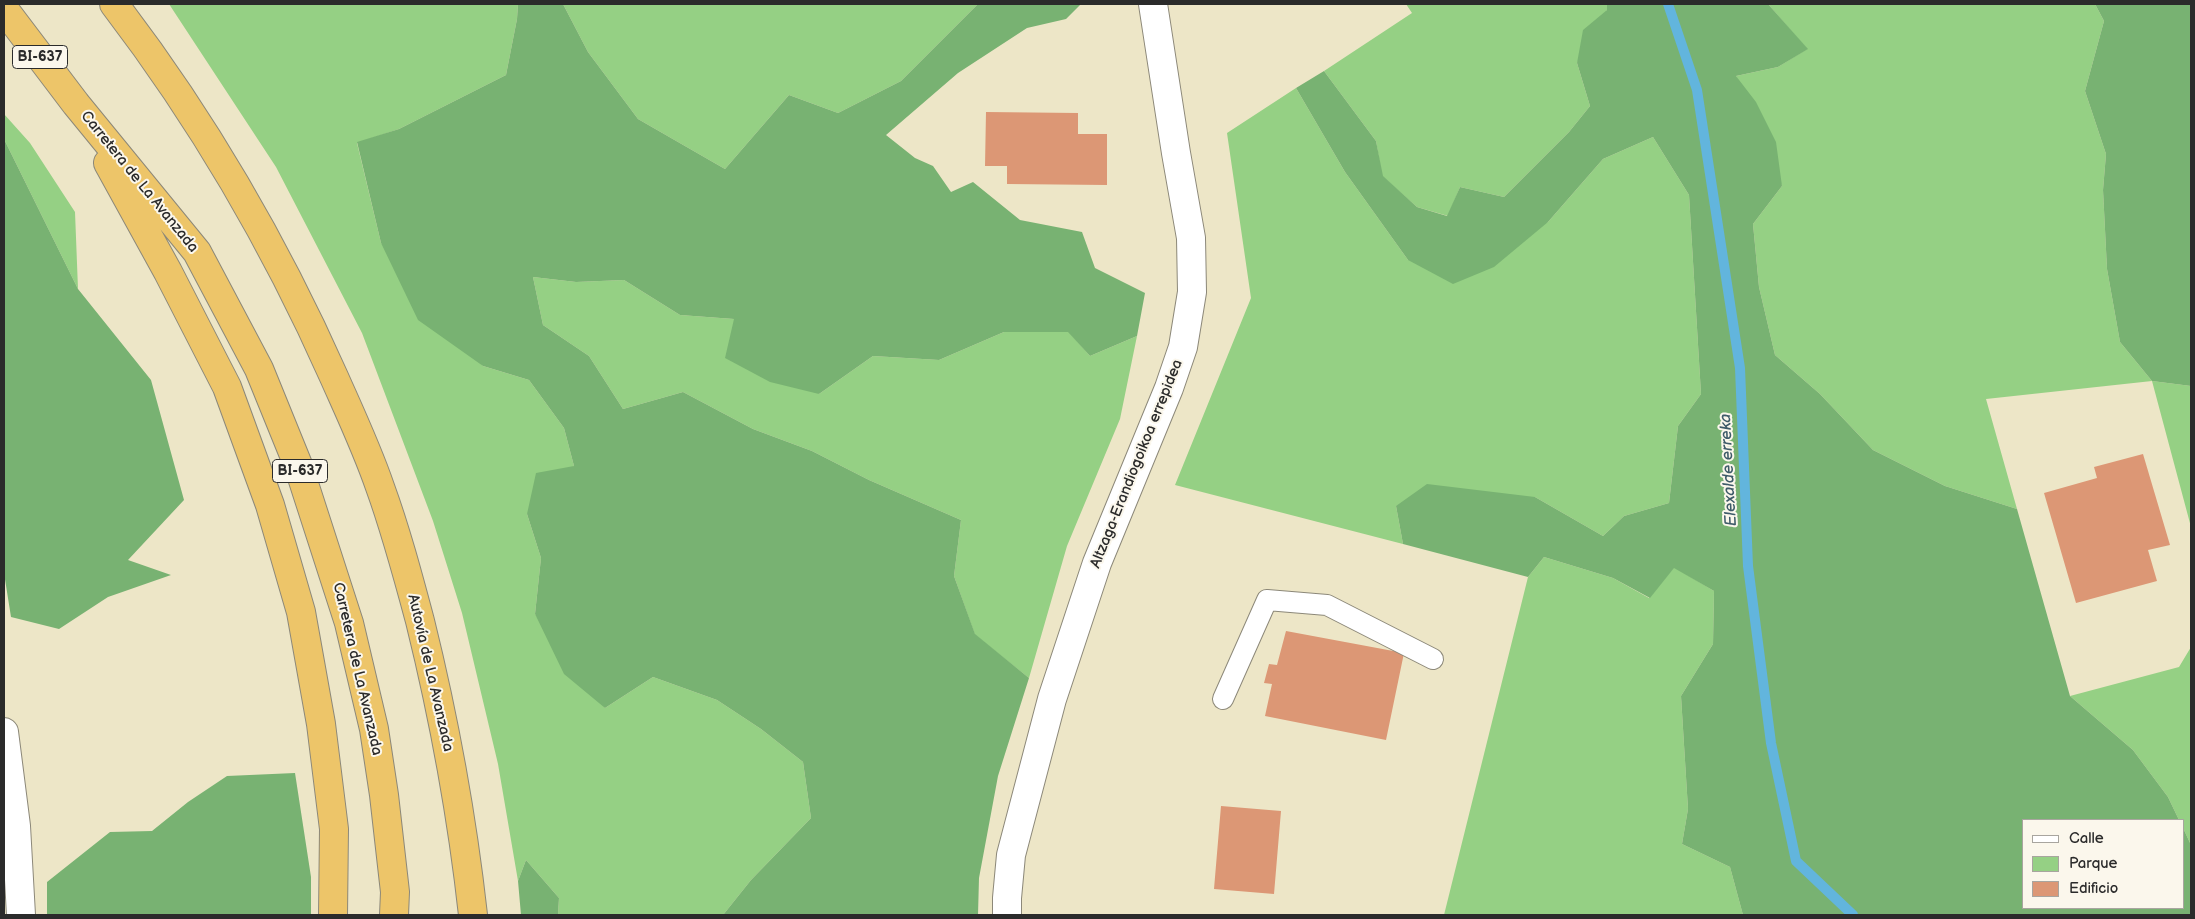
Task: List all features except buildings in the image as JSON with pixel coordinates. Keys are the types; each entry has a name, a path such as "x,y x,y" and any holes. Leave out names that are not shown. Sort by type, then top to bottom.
{"highway":[{"name":"Autovía de La Avanzada","path":"114,4 188,107 249,206 306,315 361,438 381,488 408,576 438,693 464,839 474,915"},
{"name":"Carretera de La Avanzada","path":"4,9 76,104 197,252 259,369 298,465 328,553 349,623 374,729 392,857 395,892 394,915"},
{"path":"76,104 168,272 227,387 270,505 301,612 321,724 334,829 333,915"}],"street":[{"name":"Altzaga-Erandiogoikoa errepidea","path":"1007,915 1006,898 1011,855 1052,699 1097,563 1169,388 1183,348 1192,292 1191,238 1176,153 1154,4"},
{"path":"4,732 16,826 21,915"}],"lane":[{"path":"1223,699 1267,600 1326,605 1433,659"}],"green space":[{"path":"169,4 518,4 517,19 506,75 399,129 357,143 381,243 483,366 529,380 564,428 574,466 527,514 541,558 535,614 605,708 653,677 717,700 761,729 803,762 811,818 751,880 723,915 558,915 559,898 526,860 518,881 498,764 462,613 433,521 362,333 276,167"},
{"path":"518,4 563,4 588,52 638,119 725,169 789,95 838,113 901,81 978,4 1081,4 1066,19 1027,28 958,73 886,135 915,158 933,166 951,192 973,182 1020,220 1082,232 1095,268 1145,293 1137,336 1090,356 1068,332 1004,332 939,360 873,356 819,394 770,382 725,358 734,319 680,315 624,280 576,282 533,277 543,325 589,356 623,409 683,392 753,429 812,451 869,480 961,520 954,576 975,634 1029,678 998,776 979,878 978,915 723,915 751,880 811,818 803,762 761,729 717,700 653,677 605,708 564,674 535,614 541,558 527,514 536,473 574,466 564,428 529,380 483,366 418,320 381,243 357,142 399,129 506,75 517,19"},
{"path":"563,4 978,4 901,81 838,113 789,95 725,169 638,119 588,52"},
{"path":"1406,4 1607,4 1607,10 1577,63 1590,106 1569,132 1504,197 1460,187 1448,216 1417,207 1382,176 1376,141 1324,71 1412,13"},
{"path":"1607,4 1768,4 1808,49 1778,67 1736,76 1756,102 1776,142 1782,186 1753,224 1759,287 1775,355 1820,394 1873,450 1945,486 2017,509 2070,696 2133,750 2168,797 2179,819 2022,819 2022,909 2185,909 2185,832 2191,845 2191,915 1743,915 1730,867 1682,844 1688,809 1681,696 1713,644 1714,591 1674,568 1650,598 1613,578 1544,557 1528,577 1403,544 1396,506 1427,484 1535,497 1603,536 1624,516 1669,503 1678,426 1701,394 1689,195 1653,137 1603,159 1548,222 1494,267 1453,284 1408,260 1345,172 1296,88 1324,71 1376,141 1383,176 1417,207 1447,216 1460,187 1504,197 1569,132 1590,106 1577,63 1583,30 1607,10"},
{"path":"1768,4 2095,4 2104,21 2085,91 2106,154 2103,190 2107,269 2120,342 2152,381 1986,399 2017,509 1945,486 1873,450 1820,394 1775,355 1759,287 1753,224 1782,186 1736,76 1778,67 1807,49"},
{"path":"2095,4 2191,4 2191,386 2152,381 2120,342 2107,269 2103,190 2106,154 2085,91 2104,21"},
{"path":"1296,88 1345,172 1408,260 1548,222 1603,159 1653,137 1689,195 1701,394 1678,426 1669,503 1624,516 1603,536 1535,497 1396,506 1403,544 1175,485 1251,298 1227,133"},
{"path":"4,114 30,143 75,212 78,289 4,139"},
{"path":"4,139 78,289 151,380 184,500 128,560 171,575 108,597 59,629 11,617 4,573"},
{"path":"533,277 576,282 624,280 680,315 734,319 819,394 873,356 939,360 1004,332 1069,332 1090,356 1137,336 1120,419 1067,546 1029,678 975,635 954,576 961,520 869,480 812,451 753,429 683,392 623,409 589,356 543,325"},
{"path":"2152,381 2191,386 2191,527"},
{"path":"1544,557 1613,578 1649,598 1674,567 1714,591 1713,644 1681,696 1688,809 1682,844 1730,867 1743,915 1444,915 1528,577"},
{"path":"2191,647 2191,845 2185,832 2185,819 2179,819 2168,797 2133,750 2070,696 2179,667"},
{"path":"295,773 311,877 311,915 47,915 47,882 110,832 152,831 188,802 227,776"},
{"path":"526,860 559,898 558,915 521,915 518,881"}],"waterway":[{"name":"Elexalde erreka","path":"1668,4 1697,90 1740,368 1748,566 1771,743 1796,861 1853,915"}]}
